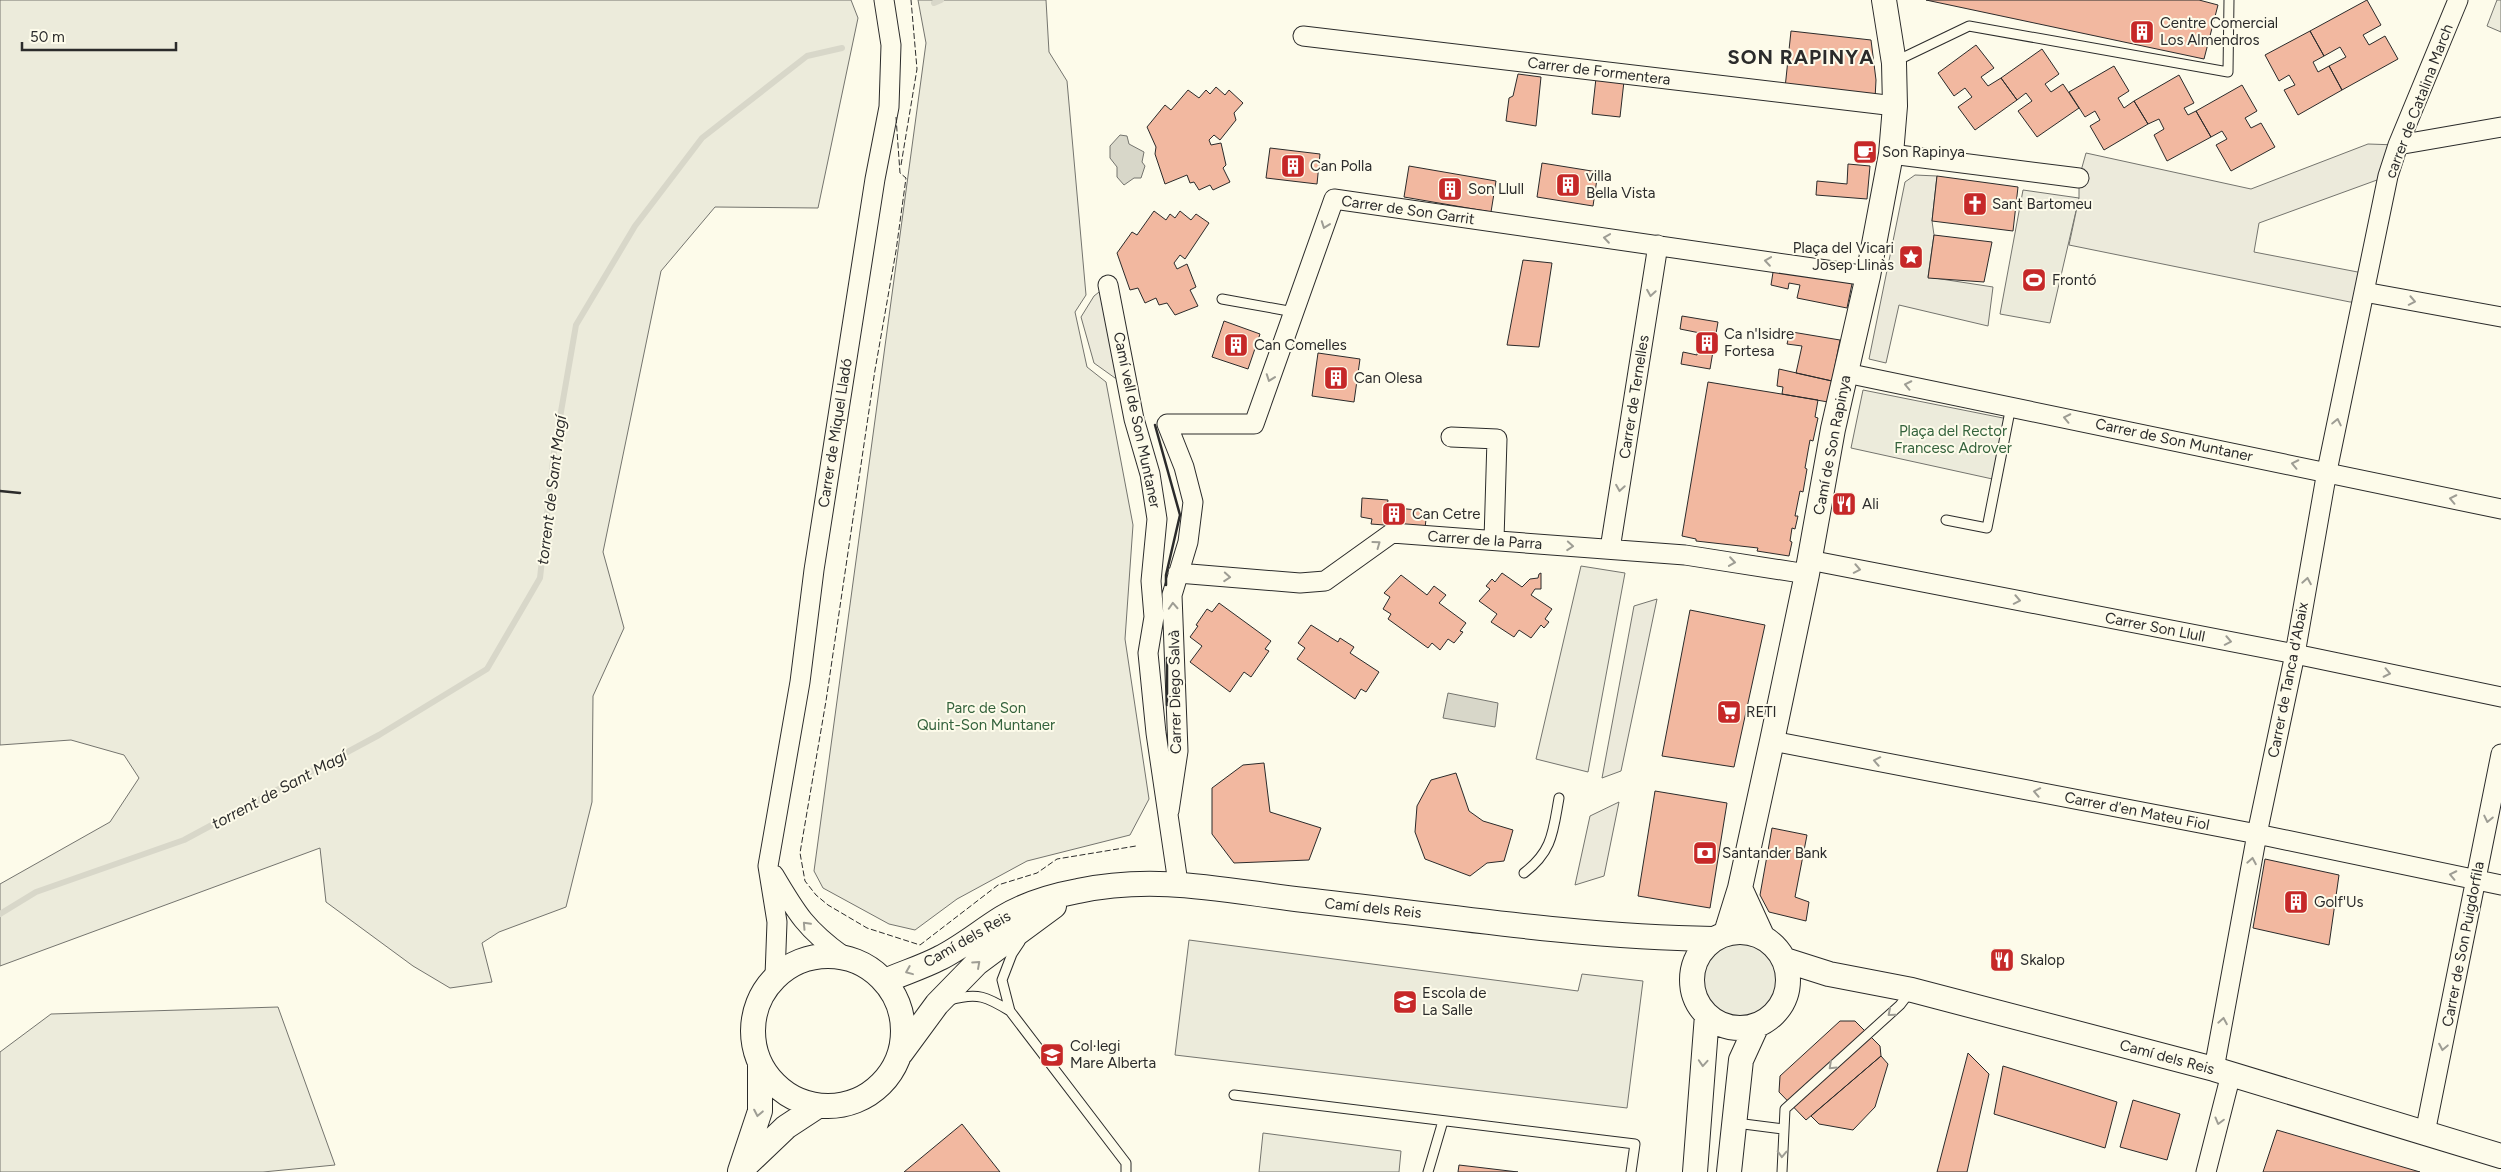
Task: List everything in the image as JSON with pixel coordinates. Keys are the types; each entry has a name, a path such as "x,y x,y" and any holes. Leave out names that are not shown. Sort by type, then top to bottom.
{"street":[{"name":"Carrer de Miquel Lladó","path":"775,976 778,922 768,866 800,682 814,570 874,179 889,107 891,45 884,0"},
{"name":"Camí de Son Rapinya","path":"1720,936 1740,888 1808,566 1833,429 1868,276 1891,154 1896,106 1894,63 1884,0"},
{"name":"carrer de Catalina March","path":"2364,292 2388,176 2398,145 2458,0"},
{"name":"Carrer de Formentera","path":"1302,36 1896,106"},
{"path":"2398,145 2501,127"},
{"path":"1891,154 2079,178"},
{"name":"Carrer de Son Garrit","path":"1178,574 1188,542 1193,502 1184,467 1167,424 1254,424 1334,200 1868,276"},
{"name":"Carrer de Ternelles","path":"1610,549 1658,245"},
{"name":"Camí vell de Son Muntaner","path":"1108,286 1134,419 1150,474 1157,518 1151,581 1154,616 1148,653 1156,733 1178,883"},
{"path":"2364,292 2501,317"},
{"name":"Carrer de Tanca d'Abaix","path":"2206,1172 2257,834 2295,654 2327,471 2364,292"},
{"name":"Carrer de Son Muntaner","path":"1846,373 2327,471 2501,509"},
{"path":"1451,437 1497,439 1494,540"},
{"name":"Carrer de la Parra","path":"1178,574 1300,583 1325,581 1392,533 1808,566"},
{"name":"Carrer Son Llull","path":"1808,566 2295,654 2501,697"},
{"name":"Carrer Diego Salvà","path":"1169,812 1178,751 1172,595 1178,574"},
{"name":"Carrer d'en Mateu Fiol","path":"1772,741 2257,834 2501,885"},
{"name":"Carrer de Son Puigdorfila","path":"2425,1133 2501,754"},
{"path":"768,866 798,916 816,936 843,956 866,965 885,980 898,1002 904,1027 900,1054 888,1077 869,1095 845,1105 818,1106 793,1098 774,1084 760,1064 753,1042 753,1018 760,995 775,976 794,962 818,955 843,956"},
{"name":"Camí dels Reis","path":"885,980 940,958 1004,917 1036,901 1117,885 1178,883 1288,898 1559,929 1668,938 1720,936"},
{"path":"1740,888 1762,936"},
{"name":"Camí dels Reis","path":"900,1054 937,1004 977,963 1037,916 1079,891"},
{"path":"1738,931 1762,936 1776,946 1785,960 1788,972 1786,996 1780,1008 1770,1018 1758,1025 1744,1028 1718,1023 1707,1015 1699,1004 1694,992 1692,978 1695,962 1703,948 1720,936 1738,931"},
{"path":"1668,938 1692,978"},
{"name":"Camí dels Reis","path":"1785,960 1829,974 1912,990 2222,1071 2501,1156"},
{"path":"1786,996 1829,974"},
{"path":"1695,1172 1707,1015"},
{"path":"1729,1172 1741,1060 1758,1025"},
{"path":"739,1172 760,1111 760,1064"},
{"path":"739,1172 786,1127 818,1106"}],"lane":[{"path":"1894,63 1968,26 2228,72 2229,0"},
{"path":"1222,299 1294,312"},
{"path":"1946,520 1987,528 2011,406"},
{"path":"1524,873 1541,859 1548,849 1559,798"},
{"path":"1010,1011 1002,980 1012,954 1037,916"},
{"path":"1782,1172 1785,1109 1900,1005 1912,990"},
{"path":"937,1004 967,995 986,997 1010,1011 1126,1163 1126,1172"},
{"path":"1234,1095 1635,1144 1631,1172"},
{"path":"1428,1172 1443,1120"},
{"path":"1733,1122 1783,1129"}],"green space":[{"path":"0,0 851,0 858,18 818,208 715,207 661,271 603,552 624,628 593,696 592,802 566,907 499,932 482,943 492,982 450,988 413,966 326,902 320,848 0,966 0,884 110,822 139,778 124,755 71,740 0,745"},
{"name":"Parc de Son Quint-Son Muntaner","path":"918,0 1046,0 1049,52 1067,81 1086,295 1075,312 1087,367 1106,382 1133,525 1125,639 1149,799 1130,835 1027,861 957,899 915,930 889,924 823,888 814,871 926,43"},
{"path":"2497,0 2501,0 2501,32 2487,26"},
{"name":"Frontó","path":"2023,190 2079,198 2050,323 2000,314"},
{"name":"Plaça del Rector Francesc Adrover","path":"1863,390 2008,419 1997,480 1851,448"},
{"path":"1581,566 1625,573 1588,772 1536,759"},
{"path":"1189,940 1578,991 1582,974 1643,981 1627,1108 1175,1055"},
{"path":"1740,944 1754,947 1767,955 1775,968 1778,982 1775,996 1767,1009 1754,1017 1740,1020 1726,1017 1713,1009 1705,996 1702,982 1705,968 1713,955 1726,947"},
{"path":"278,1007 335,1165 263,1172 0,1172 0,1052 51,1014"},
{"path":"1263,1133 1401,1151 1399,1172 1259,1172"}],"shaded area":[{"path":"1120,135 1127,136 1129,144 1144,152 1142,162 1145,166 1141,178 1134,178 1124,185 1117,177 1117,167 1110,158 1110,146"},
{"path":"2368,144 2398,145 2388,176 2259,223 2254,252 2368,274 2362,302 2350,302 2069,245 2079,198 2079,178 2086,153 2251,189"},
{"name":"Plaça del Vicari Josep Llinàs","path":"1915,175 1937,176 1932,221 1934,235 1928,277 1993,287 1988,326 1899,305 1886,363 1869,359 1905,182"},
{"path":"1108,285 1128,379 1115,378 1094,363 1081,317 1094,296"},
{"path":"1657,599 1621,771 1602,778 1634,606"},
{"path":"1448,693 1498,703 1495,727 1443,718"},
{"path":"1619,802 1604,876 1575,885 1590,816"}],"building":[{"name":"Centre Comercial Los Almendros","path":"1926,0 2199,0 2218,5 2204,59"},
{"path":"2367,0 2381,25 2363,35 2369,45 2385,36 2398,59 2342,90 2329,66 2346,57 2340,47 2324,56 2310,31"},
{"path":"1791,31 1871,40 1876,80 1875,99 1785,88"},
{"path":"2310,31 2324,56 2313,62 2318,72 2329,66 2342,90 2298,115 2284,90 2295,85 2289,75 2279,81 2265,55"},
{"path":"1976,45 1994,68 1981,77 1988,86 2001,78 2017,100 1975,130 1958,107 1972,97 1965,88 1954,96 1938,73"},
{"path":"2042,49 2059,74 2045,84 2051,92 2063,84 2079,108 2037,137 2018,111 2032,101 2026,93 2017,100 2001,78"},
{"path":"2114,66 2129,91 2118,98 2124,108 2134,101 2148,124 2104,150 2090,126 2100,120 2095,111 2085,117 2069,92"},
{"path":"1518,74 1541,77 1536,126 1506,121 1509,98 1513,96"},
{"path":"2179,75 2194,103 2184,108 2188,115 2196,111 2211,137 2167,161 2154,135 2164,129 2159,119 2148,124 2134,101"},
{"path":"1596,78 1624,81 1620,117 1592,114"},
{"path":"2242,85 2257,111 2245,118 2251,128 2261,123 2275,147 2231,171 2216,145 2227,139 2222,131 2211,137 2196,111"},
{"path":"1216,87 1225,95 1229,90 1243,103 1234,113 1236,120 1220,140 1214,135 1209,140 1211,145 1221,143 1226,165 1223,168 1230,182 1213,190 1210,185 1199,190 1194,182 1190,183 1187,175 1165,184 1155,154 1156,147 1147,127 1165,105 1171,110 1188,90 1199,98 1206,90 1210,94"},
{"name":"Can Polla","path":"1270,148 1320,154 1317,184 1266,178"},
{"name":"villa Bella Vista","path":"1542,163 1598,172 1593,206 1537,197"},
{"path":"1848,164 1870,166 1867,199 1816,195 1817,181 1847,184"},
{"name":"Son Llull","path":"1409,166 1496,181 1491,212 1404,197"},
{"name":"Sant Bartomeu","path":"1937,176 2018,187 2013,231 1932,221"},
{"path":"1154,211 1166,220 1170,214 1175,218 1180,211 1191,220 1196,214 1209,223 1185,259 1180,255 1174,263 1177,269 1187,264 1196,287 1190,290 1198,306 1175,315 1167,303 1159,305 1156,298 1145,303 1138,288 1130,290 1117,253 1132,232 1137,235"},
{"path":"1934,235 1992,242 1984,282 1928,278"},
{"path":"1523,260 1552,263 1539,347 1507,345"},
{"path":"1774,266 1853,279 1847,308 1797,298 1800,285 1789,283 1788,289 1771,285"},
{"name":"Ca n'Isidre Fortesa","path":"1682,316 1718,322 1710,369 1681,364 1683,352 1697,355 1700,333 1680,329"},
{"name":"Can Comelles","path":"1224,321 1260,334 1248,369 1212,357"},
{"path":"1780,330 1840,340 1832,381 1796,373 1802,346 1787,344 1789,336 1780,334"},
{"name":"Can Olesa","path":"1318,353 1360,359 1354,402 1312,396"},
{"path":"1779,369 1832,381 1828,402 1782,394 1783,387 1777,386"},
{"path":"1708,382 1818,400 1815,417 1818,418 1813,441 1810,440 1803,492 1800,491 1795,516 1798,516 1795,529 1792,528 1789,556 1757,551 1758,548 1696,541 1696,539 1682,536"},
{"name":"Can Cetre","path":"1362,498 1388,500 1387,507 1427,511 1425,528 1371,524 1372,519 1361,517"},
{"path":"1502,573 1522,587 1530,579 1538,578 1541,573 1541,589 1535,589 1531,595 1552,609 1545,619 1549,622 1544,628 1541,625 1531,638 1519,630 1514,637 1491,622 1497,614 1479,601 1490,589 1486,586 1492,579 1495,582"},
{"path":"1401,575 1427,595 1434,586 1446,595 1439,603 1466,623 1460,631 1463,632 1454,643 1448,639 1440,650 1432,643 1428,648 1388,619 1391,614 1383,609 1390,597 1384,593"},
{"path":"1219,603 1271,641 1265,649 1269,651 1251,677 1244,672 1230,692 1190,662 1202,646 1190,637 1207,609 1212,612"},
{"path":"1690,610 1765,625 1734,767 1662,756"},
{"path":"1311,625 1338,642 1340,638 1354,647 1350,653 1379,672 1366,692 1361,689 1355,699 1297,659 1305,648 1298,643"},
{"path":"1264,763 1270,812 1321,828 1309,860 1234,863 1212,834 1212,788 1243,765"},
{"path":"1456,773 1469,811 1483,821 1513,830 1504,861 1487,863 1470,876 1425,859 1415,832 1417,806 1431,780"},
{"path":"1655,791 1727,803 1710,908 1638,896"},
{"path":"1772,828 1807,835 1795,897 1809,902 1806,921 1769,912 1760,895"},
{"name":"Golf'Us","path":"2265,859 2339,875 2329,945 2253,928"},
{"path":"1840,1021 1855,1021 1880,1046 1881,1056 1806,1120 1779,1092 1780,1076"},
{"path":"1968,1053 1989,1074 1967,1172 1937,1172"},
{"path":"1881,1056 1888,1064 1875,1107 1853,1130 1819,1124 1811,1116"},
{"path":"2003,1066 2117,1102 2105,1148 1994,1114"},
{"path":"2133,1100 2180,1114 2167,1160 2120,1147"},
{"path":"962,1124 1000,1172 904,1172"},
{"path":"2277,1130 2420,1172 2263,1172"},
{"path":"1459,1165 1518,1172 1458,1172"}],"waterway":[{"name":"torrent de Sant Magí","path":"934,3 941,0"},
{"name":"torrent de Sant Magí","path":"0,914 36,892 184,840 379,735 487,669 540,578 554,452 576,325 635,226 702,138 807,56 842,48"}],"fence":[{"path":"901,165 917,69 911,0"},
{"path":"896,117 900,173 906,178 896,251 875,370 826,701 800,853 805,881 816,895 828,905 867,928 920,945 998,885 1037,873 1057,859 1136,846"}],"wall":[{"path":"1155,425 1180,515 1166,575 1166,585"},
{"path":"0,491 20,493"},
{"path":"1167,658 1167,705"}],"place":[{"name":"Centre Comercial Los Almendros","path":"2142,32"},
{"name":"Son Rapinya","path":"1865,152"},
{"name":"Can Polla","path":"1293,166"},
{"name":"villa Bella Vista","path":"1568,185"},
{"name":"Son Llull","path":"1450,189"},
{"name":"Sant Bartomeu","path":"1975,204"},
{"name":"Plaça del Vicari Josep Llinàs","path":"1911,257"},
{"name":"Frontó","path":"2034,280"},
{"name":"Ca n'Isidre Fortesa","path":"1707,343"},
{"name":"Can Comelles","path":"1236,345"},
{"name":"Can Olesa","path":"1336,378"},
{"name":"Ali","path":"1844,504"},
{"name":"Can Cetre","path":"1394,514"},
{"name":"RETI","path":"1729,712"},
{"name":"Santander Bank","path":"1705,853"},
{"name":"Golf'Us","path":"2296,902"},
{"name":"Skalop","path":"2002,960"},
{"name":"Escola de La Salle","path":"1405,1002"},
{"name":"Col·legi Mare Alberta","path":"1052,1055"}],"district":[{"name":"SON RAPINYA","path":"1801,57"}]}
